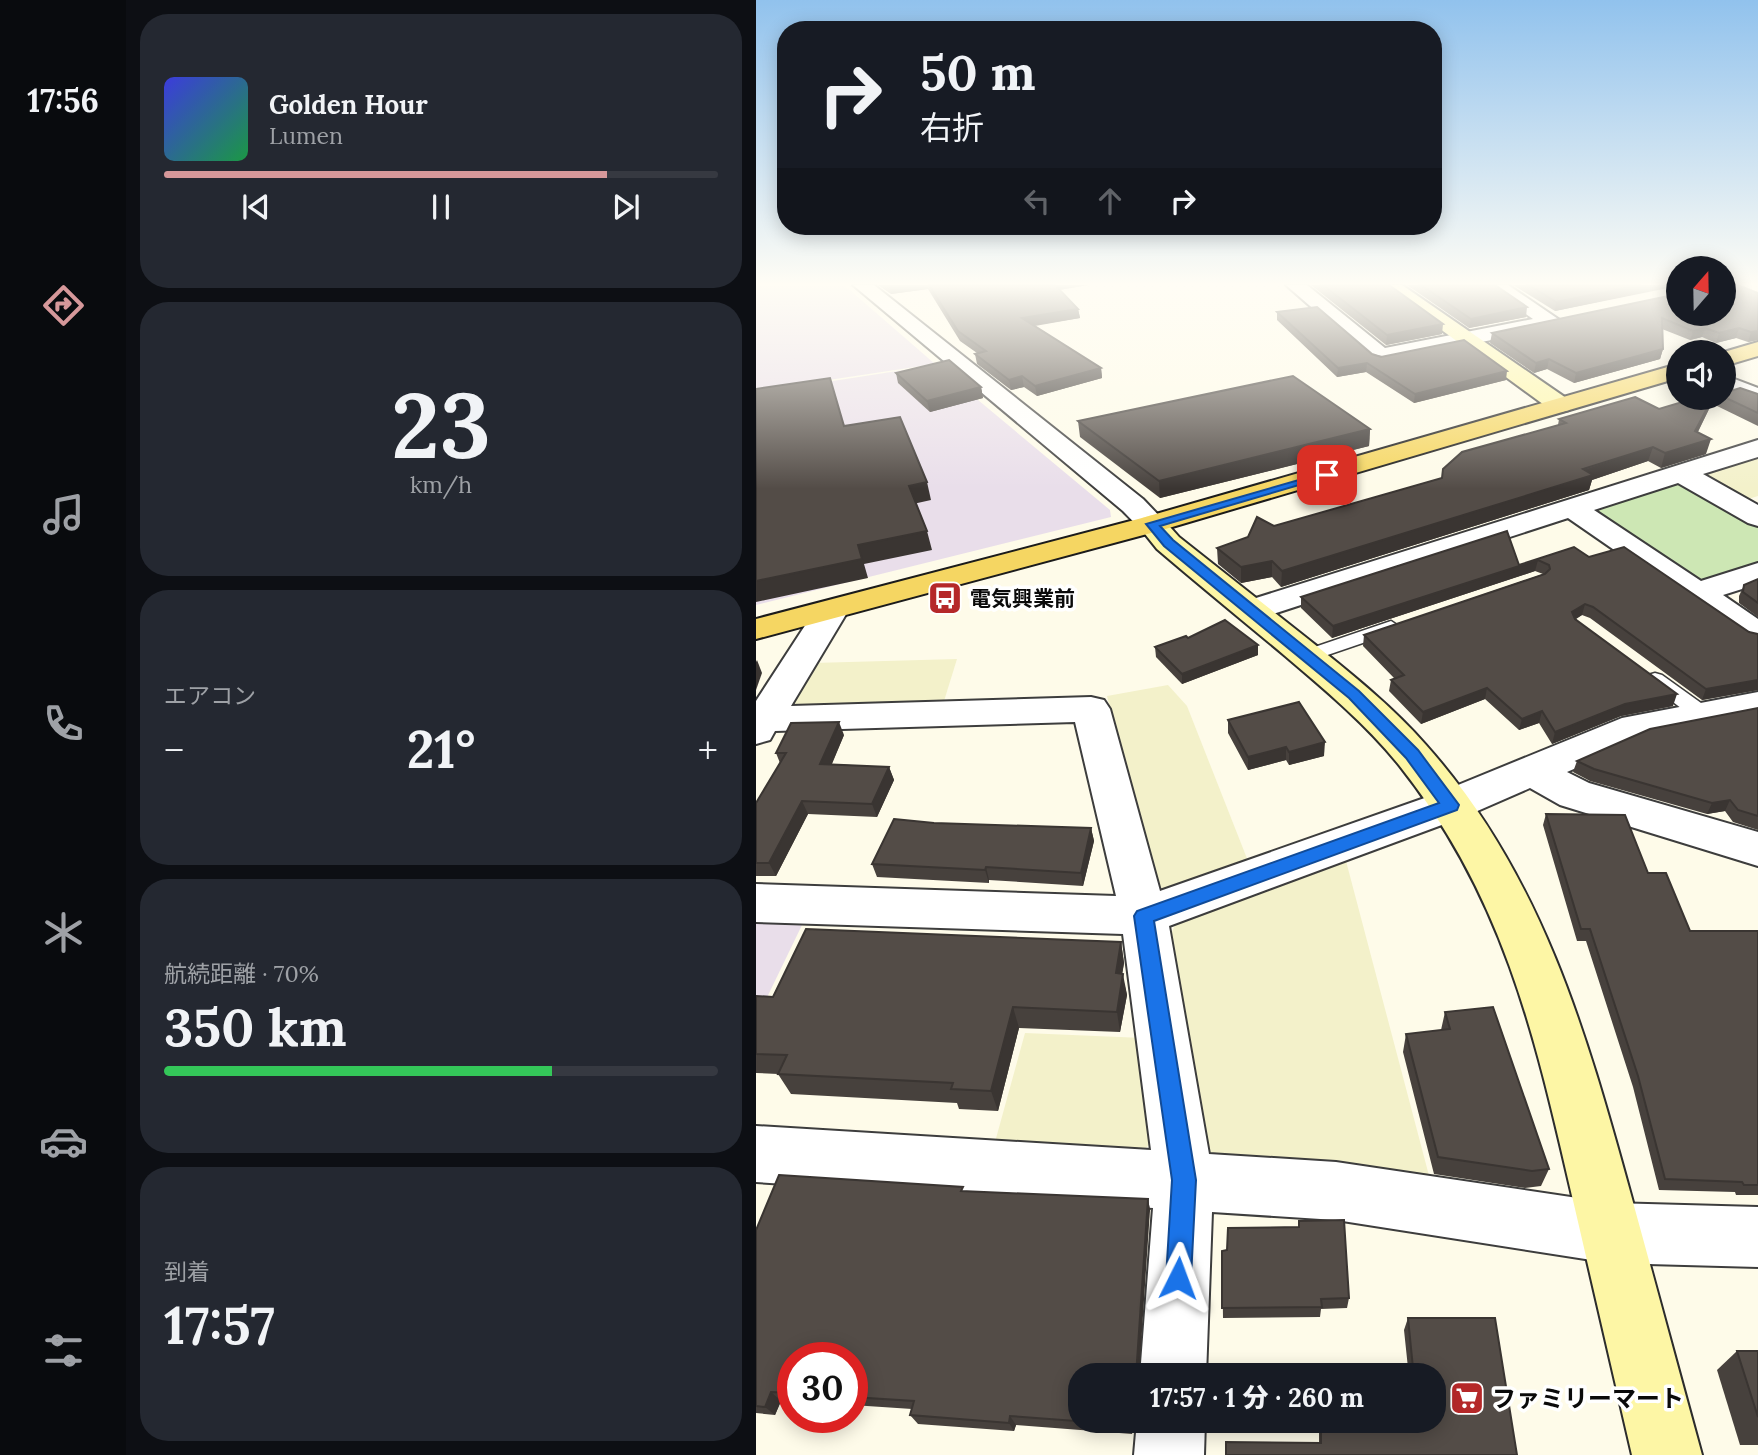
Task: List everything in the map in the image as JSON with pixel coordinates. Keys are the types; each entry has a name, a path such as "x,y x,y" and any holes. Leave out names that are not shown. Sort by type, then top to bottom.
{"main road":[{"path":"756,629 1152,524 1666,374"}],"street":[{"path":"946,353 1133,505 1168,543 1354,695 1412,754 1451,805 1489,868 1542,981 1572,1079 1667,1455"},
{"path":"1377,353 1381,356 1396,353"},
{"path":"1485,353 1560,404"},
{"path":"1736,387 1758,397"},
{"path":"1252,610 1758,448"},
{"path":"1681,473 1758,517"},
{"path":"1570,507 1758,634"},
{"path":"1698,593 1758,573"},
{"path":"760,725 831,611"},
{"path":"760,725 1091,709 1144,916 1184,1180 1174,1363"},
{"path":"756,903 1144,916 1451,805 1636,727 1739,713"},
{"path":"1530,770 1576,794 1753,857"},
{"path":"756,1154 1336,1191 1611,1233 1758,1237"},
{"path":"1169,1455 1170,1433"}],"lane":[{"path":"1307,656 1409,621"},
{"path":"1635,664 1739,713"}],"shaded area":[{"path":"756,353 922,353 935,364 756,391"},
{"path":"936,365 1110,510 1111,517 756,605 756,393"},
{"path":"1758,457 1758,496 1745,500 1705,479 1704,473"},
{"path":"957,659 944,701 798,707 790,697 813,663"},
{"path":"1168,685 1187,706 1248,861 1168,891 1152,883 1107,696"},
{"path":"1346,861 1432,1187 1228,1164 1208,1151 1168,941 1175,925"},
{"path":"756,922 802,925 760,1012 756,1012"},
{"path":"1025,1033 1143,1038 1158,1135 1142,1152 995,1142"}],"green space":[{"path":"1674,482 1691,484 1758,522 1758,567 1710,584 1691,581 1594,515 1592,508"}],"building":[{"path":"1077,353 1101,368 1035,386 1022,376 1009,380 975,354"},
{"path":"1322,353 1371,353 1381,357 1401,353 1482,353 1507,371 1415,394 1367,363 1338,368"},
{"path":"1521,353 1649,353 1576,373 1549,359 1536,363"},
{"path":"949,360 981,387 927,401 896,373"},
{"path":"1293,376 1370,429 1159,481 1078,421"},
{"path":"830,378 844,426 900,417 927,482 909,486 927,531 858,545 862,559 756,581 756,389"},
{"path":"1736,389 1758,394 1758,413 1736,403"},
{"path":"1635,397 1659,409 1666,407 1666,410 1706,410 1695,431 1711,439 1665,453 1653,447 1583,469 1593,475 1282,571 1272,561 1241,567 1217,548 1248,537 1257,517 1274,526 1442,478 1443,469 1462,452 1566,423 1559,419"},
{"path":"1507,531 1519,565 1574,547 1589,557 1624,547 1749,632 1758,634 1758,680 1706,689 1593,607 1585,604 1572,612 1575,619 1677,694 1625,704 1555,732 1542,711 1522,719 1487,688 1423,712 1391,680 1404,675 1364,635 1545,574 1550,569 1549,565 1538,560 1333,626 1301,597"},
{"path":"1758,579 1758,603 1743,592 1744,585"},
{"path":"1225,620 1258,645 1182,674 1155,647 1186,636 1188,638"},
{"path":"1299,702 1325,742 1289,752 1286,747 1248,757 1228,720"},
{"path":"1758,708 1758,816 1738,810 1730,800 1712,803 1594,769 1577,761 1650,729"},
{"path":"839,722 820,764 889,767 872,804 802,801 769,863 756,863 756,803 786,753 776,753 791,723"},
{"path":"1546,814 1625,815 1648,873 1666,873 1690,931 1758,931 1758,1185 1665,1179 1638,1076 1590,929 1581,929"},
{"path":"894,819 934,823 1091,828 1081,873 872,864"},
{"path":"806,929 1121,942 1116,973 1123,974 1117,1012 1013,1007 991,1091 951,1089 953,1083 778,1074 787,1055 756,1054 756,996 773,997"},
{"path":"1493,1007 1549,1169 1532,1171 1438,1157 1406,1034 1450,1029 1445,1012"},
{"path":"779,1175 963,1187 961,1191 1148,1199 1137,1363 1068,1363 1068,1420 1010,1416 1009,1423 910,1415 914,1401 868,1398 868,1342 777,1342 777,1392 771,1392 765,1407 756,1406 756,1230"},
{"path":"1344,1220 1349,1298 1321,1299 1322,1307 1222,1308 1222,1251 1227,1250 1228,1228 1299,1227 1299,1221"},
{"name":"ファミリーマート","path":"1408,1318 1495,1318 1517,1455 1226,1455 1226,1442 1321,1443 1321,1433 1446,1433 1446,1363 1412,1363"},
{"path":"1737,1351 1758,1351 1758,1417"}],"place":[{"name":"電気興業前","path":"945,598"},
{"name":"ファミリーマート","path":"1467,1398"}],"route":[{"path":"1178,1278 1184,1180 1144,916 1451,805 1412,754 1354,695 1168,543 1152,524 1327,475"}]}
